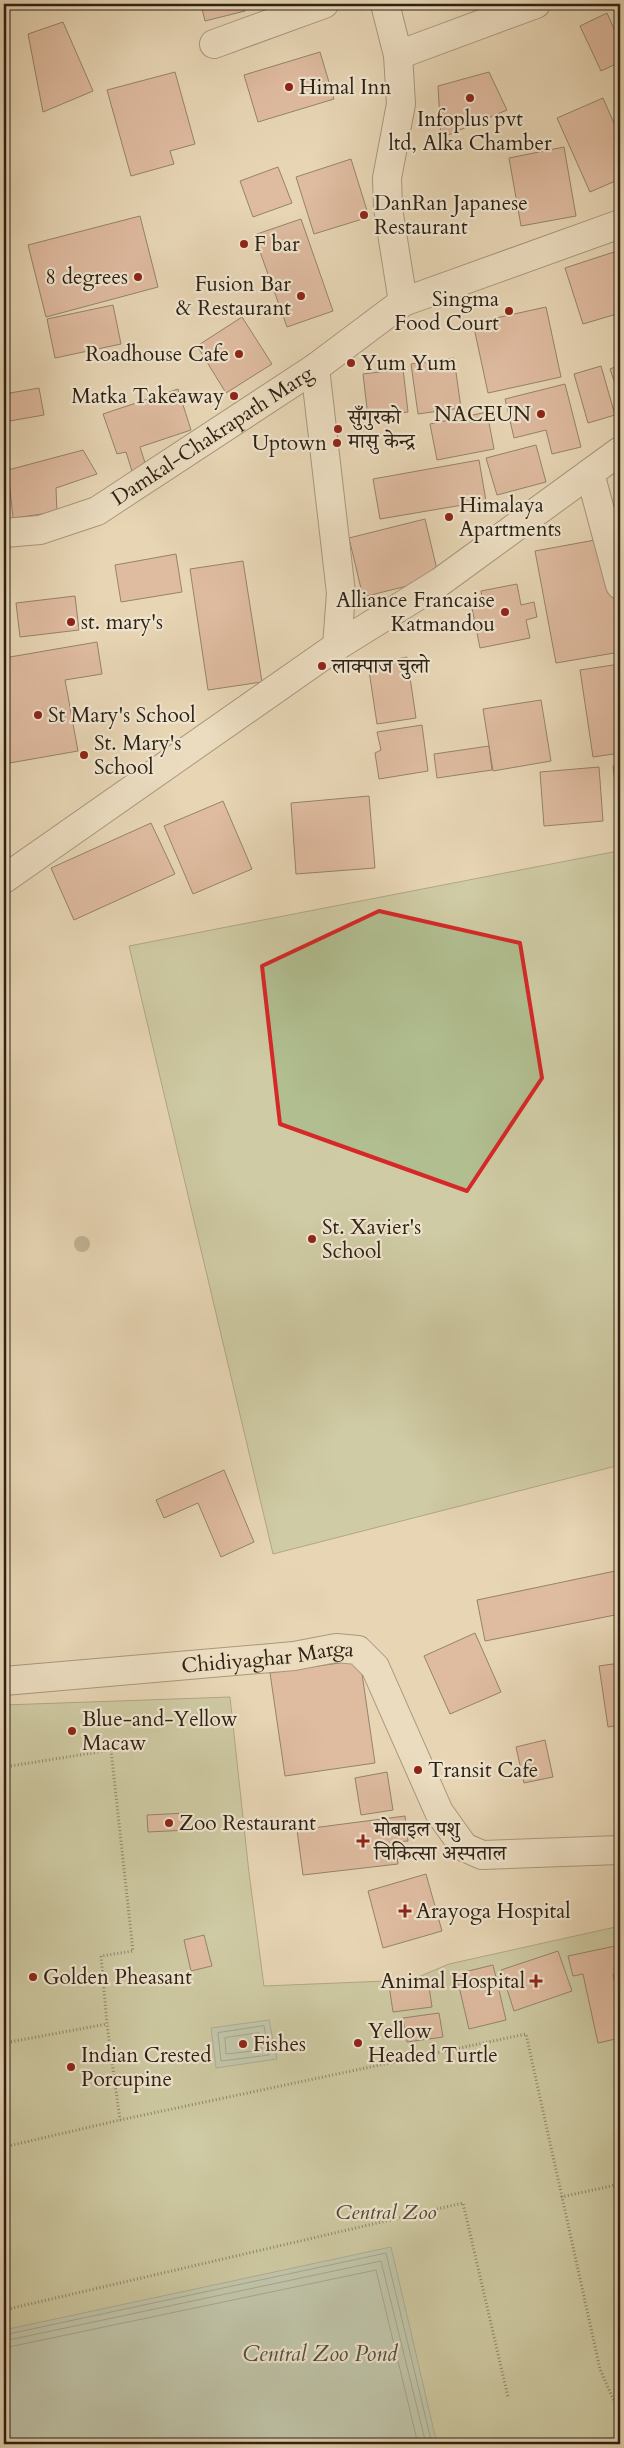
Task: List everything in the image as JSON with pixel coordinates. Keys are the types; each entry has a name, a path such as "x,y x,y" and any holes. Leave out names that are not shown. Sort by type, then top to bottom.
{"street":[{"path":"214,44 324,4"},
{"path":"385,4 398,55 401,104 387,178 388,208 403,302"},
{"path":"398,55 536,4"},
{"name":"Damkal-Chakrapath Marg","path":"4,533 40,530 97,511 315,368 403,302 620,224"},
{"path":"315,368 341,594 338,646"},
{"path":"4,879 338,646 440,582 620,452"},
{"path":"590,473 620,585"},
{"name":"Chidiyaghar Marga","path":"4,1681 294,1656 336,1648 358,1650 375,1667 439,1812 464,1847 482,1855 620,1850"}],"path":[{"path":"4,1767 111,1750 132,1951 101,1956 107,2024 120,2120"},
{"path":"4,2043 107,2024"},
{"path":"4,2147 120,2120 526,2034 600,2369 614,2401 620,2425"},
{"path":"561,2197 620,2184"},
{"path":"4,2310 463,2203 508,2397"}],"highlighted area":[{"path":"379,911 520,943 542,1078 467,1191 280,1124 262,966"}],"green space":[{"name":"St. Xavier's School","path":"618,851 620,860 620,1465 273,1554 129,946"},
{"name":"Central Zoo","path":"230,1697 249,1873 264,1986 411,1980 449,1964 620,1926 620,2444 4,2444 4,1705"}],"water":[{"name":"Fishes","path":"269,2020 277,2059 216,2068 211,2028"},
{"name":"Central Zoo Pond","path":"391,2247 437,2444 4,2444 4,2330"}],"building":[{"path":"201,4 243,4 245,11 205,21"},
{"path":"256,4 274,4 257,9"},
{"path":"607,13 620,42 620,62 601,71 580,26"},
{"path":"63,22 93,91 43,112 28,34"},
{"name":"Himal Inn","path":"320,52 334,99 258,122 244,75"},
{"path":"175,72 195,144 170,151 174,164 131,176 107,90"},
{"name":"Infoplus pvt ltd, Alka Chamber","path":"489,72 507,110 441,138 438,86"},
{"path":"603,98 620,137 620,179 590,192 557,118"},
{"path":"564,147 576,216 521,226 509,158"},
{"path":"351,159 369,217 314,234 296,177"},
{"path":"278,167 292,203 253,217 240,181"},
{"path":"140,216 158,287 46,317 28,245"},
{"path":"301,219 333,311 287,327 254,235"},
{"path":"620,250 620,313 583,324 565,268"},
{"path":"113,305 121,344 55,358 47,319"},
{"path":"546,307 561,377 488,393 473,323"},
{"path":"242,317 272,364 226,393 197,346"},
{"path":"454,358 461,408 418,414 411,364"},
{"path":"620,365 620,398 610,369"},
{"path":"601,366 615,415 588,423 574,374"},
{"path":"403,369 408,412 368,417 363,374"},
{"name":"NACEUN","path":"565,384 581,447 552,454 546,430 514,438 505,399"},
{"path":"39,388 44,415 4,422 4,394"},
{"path":"178,389 191,430 140,447 146,466 132,471 126,452 117,454 103,414"},
{"path":"487,412 494,449 437,460 430,424"},
{"path":"536,445 546,482 497,495 486,458"},
{"path":"83,450 97,474 56,488 57,512 13,518 8,470"},
{"path":"479,460 486,501 380,519 373,479"},
{"path":"425,519 439,578 363,597 349,538"},
{"path":"606,538 620,619 620,652 556,663 535,551"},
{"path":"176,554 182,592 121,602 115,565"},
{"path":"243,561 262,682 208,690 190,569"},
{"name":"Alliance Francaise Katmandou","path":"517,584 521,605 534,602 537,617 526,620 530,638 480,648 472,608 483,605 481,591"},
{"path":"75,596 79,630 20,637 16,603"},
{"path":"4,620 9,648 4,649"},
{"name":"St Mary's School","path":"97,642 102,674 65,680 78,751 4,764 4,658"},
{"path":"407,657 416,718 377,724 368,664"},
{"path":"620,664 620,753 593,757 580,670"},
{"path":"541,700 551,761 493,771 483,709"},
{"path":"422,725 428,771 379,779 375,753 381,750 377,732"},
{"path":"489,746 492,770 437,778 434,754"},
{"path":"620,765 620,807 618,807 613,766"},
{"path":"599,767 603,821 544,826 540,772"},
{"path":"369,796 375,868 296,874 291,803"},
{"path":"223,801 252,869 193,894 164,826"},
{"path":"151,823 175,874 74,920 51,868"},
{"path":"224,1470 254,1542 221,1557 198,1503 164,1518 156,1500"},
{"path":"620,1570 620,1614 485,1641 477,1600"},
{"path":"475,1633 501,1692 450,1714 424,1656"},
{"path":"360,1660 375,1763 285,1776 270,1673"},
{"path":"620,1663 620,1725 608,1727 599,1666"},
{"path":"545,1740 553,1777 524,1783 516,1747"},
{"path":"387,1772 393,1810 361,1815 355,1778"},
{"path":"187,1813 188,1830 148,1832 147,1815"},
{"path":"405,1816 408,1841 395,1842 398,1864 303,1875 297,1830"},
{"name":"Arayoga Hospital","path":"426,1874 442,1931 383,1948 368,1891"},
{"path":"204,1935 212,1966 191,1971 184,1940"},
{"path":"620,1945 620,1972 613,1974 620,2009 620,2038 598,2043 583,1974 573,1976 568,1956"},
{"name":"Animal Hospital","path":"558,1951 572,1991 514,2011 501,1970"},
{"path":"493,1965 506,2020 469,2029 456,1974"},
{"path":"428,1980 432,2007 393,2012 389,1985"},
{"path":"439,2013 443,2037 407,2042 403,2018"}],"place":[{"name":"Himal Inn","path":"289,87"},
{"name":"Infoplus pvt ltd, Alka Chamber","path":"470,98"},
{"name":"DanRan Japanese Restaurant","path":"364,215"},
{"name":"F bar","path":"244,244"},
{"name":"8 degrees","path":"138,277"},
{"name":"Fusion Bar & Restaurant","path":"301,296"},
{"name":"Singma Food Court","path":"509,311"},
{"name":"Roadhouse Cafe","path":"239,354"},
{"name":"Yum Yum","path":"351,363"},
{"name":"Matka Takeaway","path":"234,396"},
{"name":"NACEUN","path":"541,414"},
{"name":"सुँगुरको मासु केन्द्र","path":"338,429"},
{"name":"Uptown","path":"337,443"},
{"name":"Himalaya Apartments","path":"449,517"},
{"name":"Alliance Francaise Katmandou","path":"505,612"},
{"name":"st. mary's","path":"71,622"},
{"name":"लाक्पाज चुलो","path":"322,666"},
{"name":"St Mary's School","path":"38,715"},
{"name":"St. Mary's School","path":"84,755"},
{"name":"St. Xavier's School","path":"312,1239"},
{"name":"Blue-and-Yellow Macaw","path":"72,1731"},
{"name":"Transit Cafe","path":"418,1770"},
{"name":"Zoo Restaurant","path":"169,1823"},
{"name":"मोबाइल पशु चिकित्सा अस्पताल","path":"363,1841"},
{"name":"Arayoga Hospital","path":"405,1911"},
{"name":"Golden Pheasant","path":"33,1977"},
{"name":"Animal Hospital","path":"536,1981"},
{"name":"Yellow Headed Turtle","path":"358,2043"},
{"name":"Fishes","path":"243,2044"},
{"name":"Indian Crested Porcupine","path":"71,2067"}]}
